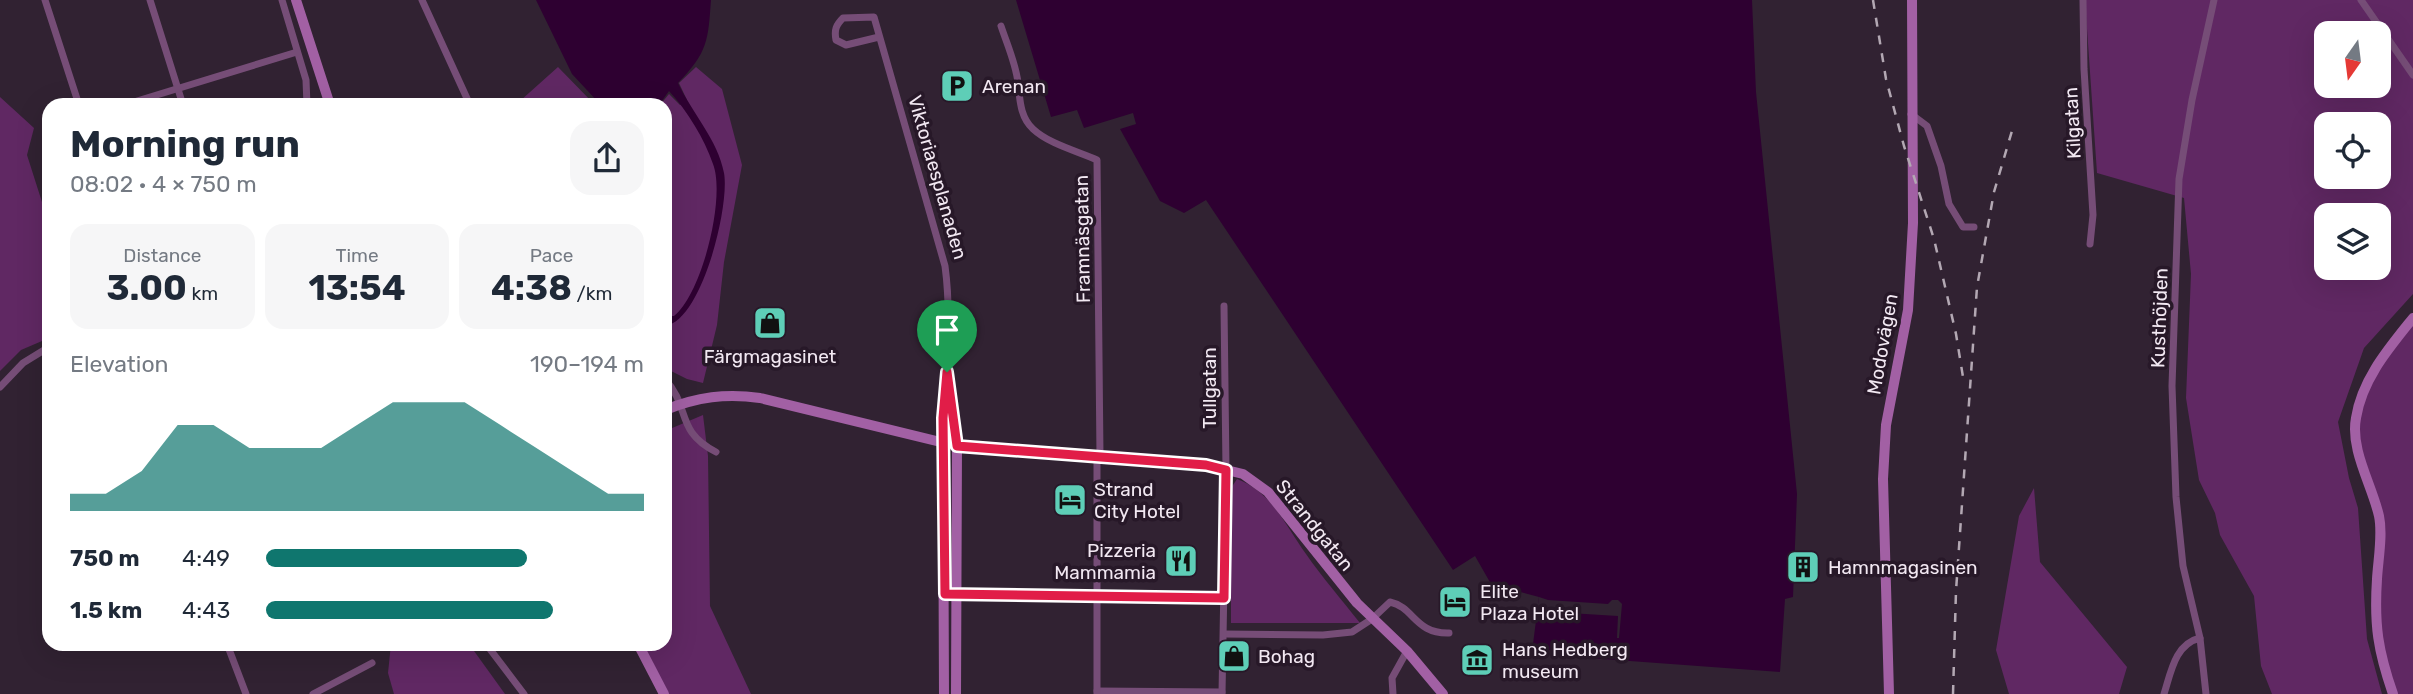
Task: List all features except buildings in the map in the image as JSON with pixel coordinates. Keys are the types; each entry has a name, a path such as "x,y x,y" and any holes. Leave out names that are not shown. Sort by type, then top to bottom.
{"main road":[{"path":"296,0 328,98"},
{"name":"Modovägen","path":"1889,694 1884,479 1886,425 1908,310 1913,223 1912,0"},
{"path":"2393,694 2380,652 2375,621 2380,519 2359,452 2355,419 2363,390 2372,374 2413,318"},
{"name":"Strandgatan","path":"672,407 733,394 760,398 943,444 1206,465 1243,474 1268,492 1337,581 1372,619 1407,651 1443,694"},
{"name":"Viktoriaesplanaden","path":"943,444 944,694"},
{"name":"Viktoriaesplanaden","path":"956,694 957,446"},
{"path":"642,651 664,694"}],"street":[{"path":"45,0 77,98"},
{"path":"150,0 182,98"},
{"path":"282,0 306,80 307,98"},
{"path":"422,0 467,98"},
{"name":"Kilgatan","path":"2083,0 2084,69 2093,215 2090,244"},
{"name":"Kusthöjden","path":"2206,694 2200,638 2183,566 2176,497 2172,386 2179,179 2192,100 2214,0"},
{"path":"2361,0 2413,75"},
{"name":"Viktoriaesplanaden","path":"879,37 846,45 836,40 834,32 843,18 874,17 945,267 947,372 943,444"},
{"name":"Framnäsgatan","path":"1001,26 1027,123 1042,136 1097,160 1099,456"},
{"path":"146,98 298,52"},
{"path":"1911,114 1927,127 1941,166 1949,204 1964,227 1974,227"},
{"name":"Tullgatan","path":"1222,693 1226,470 1224,306"},
{"path":"0,387 23,363 42,351"},
{"name":"Viktoriaesplanaden","path":"947,372 957,446"},
{"path":"672,391 694,437 716,452"},
{"path":"1099,456 1097,693 1222,693"},
{"path":"945,594 1224,598"},
{"path":"1224,635 1323,635 1352,632 1372,619 1387,604 1394,603 1428,631 1437,634 1449,633"},
{"path":"2164,694 2174,661 2190,640 2200,638"},
{"path":"230,651 246,694"},
{"path":"491,651 524,694"},
{"path":"1393,694 1392,678 1407,651"},
{"path":"313,694 372,663"}],"shaded area":[{"path":"536,0 711,0 705,45 695,63 678,83 721,161 725,189 723,210 711,260 702,284 691,304 672,322 672,316 684,305 694,288 709,244 714,221 716,179 709,154 695,126 669,91 664,98 594,98 572,74"},
{"path":"1016,0 1752,0 1756,92 1797,494 1793,597 1785,599 1780,672 1575,657 1575,652 1547,650 1533,644 1539,597 1491,584 1475,556 1453,570 1206,200 1184,213 1160,201 1120,129 1136,124 1133,113 1084,128 1077,110 1051,117"},
{"path":"2085,0 2413,0 2413,294 2364,348 2338,422 2358,508 2367,639 2382,694 2272,694 2261,666 2254,596 2220,535 2215,513 2199,480 2186,398 2191,274 2184,198 2097,173"},
{"path":"558,67 588,98 523,98"},
{"path":"696,67 722,89 742,165 724,262 717,325 703,383 672,372 672,98 666,98 669,94 680,105 687,100 679,83"},
{"path":"0,97 34,128 27,155 42,202 42,341 21,350 0,371"},
{"path":"2413,320 2413,694 2393,694 2377,639 2380,519 2355,434 2372,374"},
{"path":"703,415 708,456 710,606 751,694 669,694 647,651 672,651 672,428"},
{"path":"1237,479 1260,492 1269,501 1312,563 1360,623 1231,623 1231,488"},
{"path":"2034,488 2040,562 2127,667 2119,694 2009,694 1996,650 2019,516"},
{"path":"390,651 474,651 505,694 394,694 388,673"}],"pier":[{"path":"1539,597 1608,604 1612,600 1618,600 1622,604 1619,638 1618,616 1537,611"}],"railway":[{"path":"1873,0 1886,79 1934,239 1963,377"},
{"path":"1953,694 1956,591 1977,287 1994,192 2014,124"}],"place":[{"name":"Arenan","path":"957,86"},
{"name":"Färgmagasinet","path":"770,323"},
{"name":"Strand City Hotel","path":"1070,500"},
{"name":"Pizzeria Mammamia","path":"1181,561"},
{"name":"Hamnmagasinen","path":"1803,567"},
{"name":"Elite Plaza Hotel","path":"1455,602"},
{"name":"Bohag","path":"1234,656"},
{"name":"Hans Hedberg museum","path":"1477,660"}],"route":[{"path":"947,372 957,446 1083,454 1206,465 1226,470 1224,598 945,594 943,418 947,372"}]}
